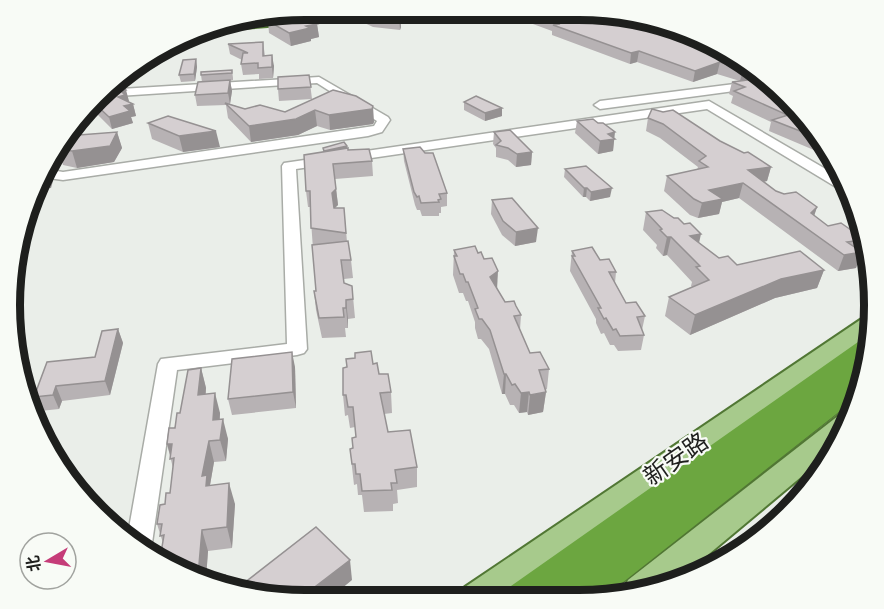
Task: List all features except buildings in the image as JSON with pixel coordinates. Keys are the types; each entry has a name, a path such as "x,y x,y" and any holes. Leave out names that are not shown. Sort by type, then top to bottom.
{"highway":[{"path":"536,590 860,354"},
{"path":"584,590 852,386"}],"main road":[{"path":"246,26 294,20"},
{"name":"新安路","path":"488,590 863,328"},
{"path":"653,580 832,435"}],"street":[{"path":"51,174 63,176 368,132 378,129 384,120 318,80 113,94"},
{"path":"600,105 760,84"},
{"path":"140,537 168,364 297,349 289,166 709,105 837,181"}]}
